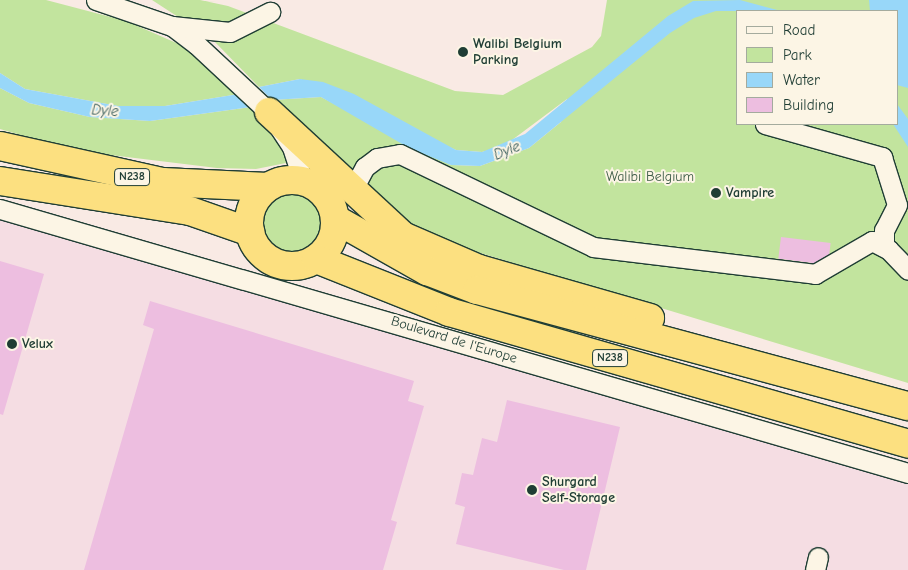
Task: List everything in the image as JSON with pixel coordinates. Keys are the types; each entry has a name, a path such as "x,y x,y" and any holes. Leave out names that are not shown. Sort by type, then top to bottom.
{"highway":[{"path":"269,112 352,191 403,236 446,256 673,325 716,351"},
{"name":"N238","path":"0,146 163,182 268,187"},
{"path":"284,180 303,181 325,194 335,219 331,242 316,259 299,266 281,264 264,256 250,232 252,207 268,187 284,180"},
{"name":"N238","path":"0,181 190,211 250,232"},
{"name":"N238","path":"335,219 427,271 477,290 716,351 908,406"},
{"name":"Boulevard de l'Europe","path":"316,259 449,312 908,444"}],"street":[{"path":"96,0 172,26 230,32 270,12"},
{"path":"172,26 269,112 292,147 303,181"},
{"path":"769,125 882,157 898,205 884,230 884,247"},
{"path":"352,191 365,167 377,158 400,154 593,247 792,274 814,274 872,241 884,247 908,270"},
{"name":"Boulevard de l'Europe","path":"0,209 908,473"}],"shaded area":[{"path":"0,201 908,462 908,570 0,570"}],"green space":[{"path":"0,0 46,0 126,21 181,45 239,94 165,106 118,106 25,89 0,73"},
{"name":"Walibi Belgium","path":"152,0 200,0 228,6 455,91 503,95 592,47 601,36 607,0 908,0 908,383 411,232 272,100 321,97 451,165 480,166 529,148 561,122 567,99 504,146 482,152 456,150 300,79 259,87 212,39"},
{"path":"0,88 29,103 90,117 150,121 251,107 291,162 256,169 217,168 94,153 24,136 0,129"},
{"path":"293,192 305,195 315,201 321,211 324,223 321,235 315,245 305,251 293,254 281,251 271,245 265,235 262,223 265,211 271,201 281,195"}],"water":[{"name":"Dyle","path":"740,0 777,10 716,11 694,18 670,33 529,148 480,166 451,165 409,148 321,97 272,100 259,87 300,79 323,82 354,94 456,150 482,152 525,134 668,16 693,1"},
{"path":"869,0 908,0 908,88 898,85 898,10 870,10"},
{"name":"Dyle","path":"0,73 25,89 118,106 165,106 239,94 251,107 150,121 90,117 29,103 0,88"},
{"path":"898,105 908,119 908,147 894,125 898,125"}],"building":[{"path":"781,237 831,243 828,265 778,259"},
{"name":"Velux","path":"0,261 44,274 3,415 0,414"},
{"path":"150,301 414,381 408,401 424,406 391,520 397,522 383,570 84,570 154,329 143,325"},
{"name":"Shurgard Self-Storage","path":"507,400 620,427 586,570 564,570 456,544 465,507 455,504 462,473 473,475 482,438 497,442"}],"place":[{"name":"Walibi Belgium Parking","path":"463,52"},
{"name":"Vampire","path":"716,193"},
{"name":"Velux","path":"12,344"},
{"name":"Shurgard Self-Storage","path":"532,490"}]}
